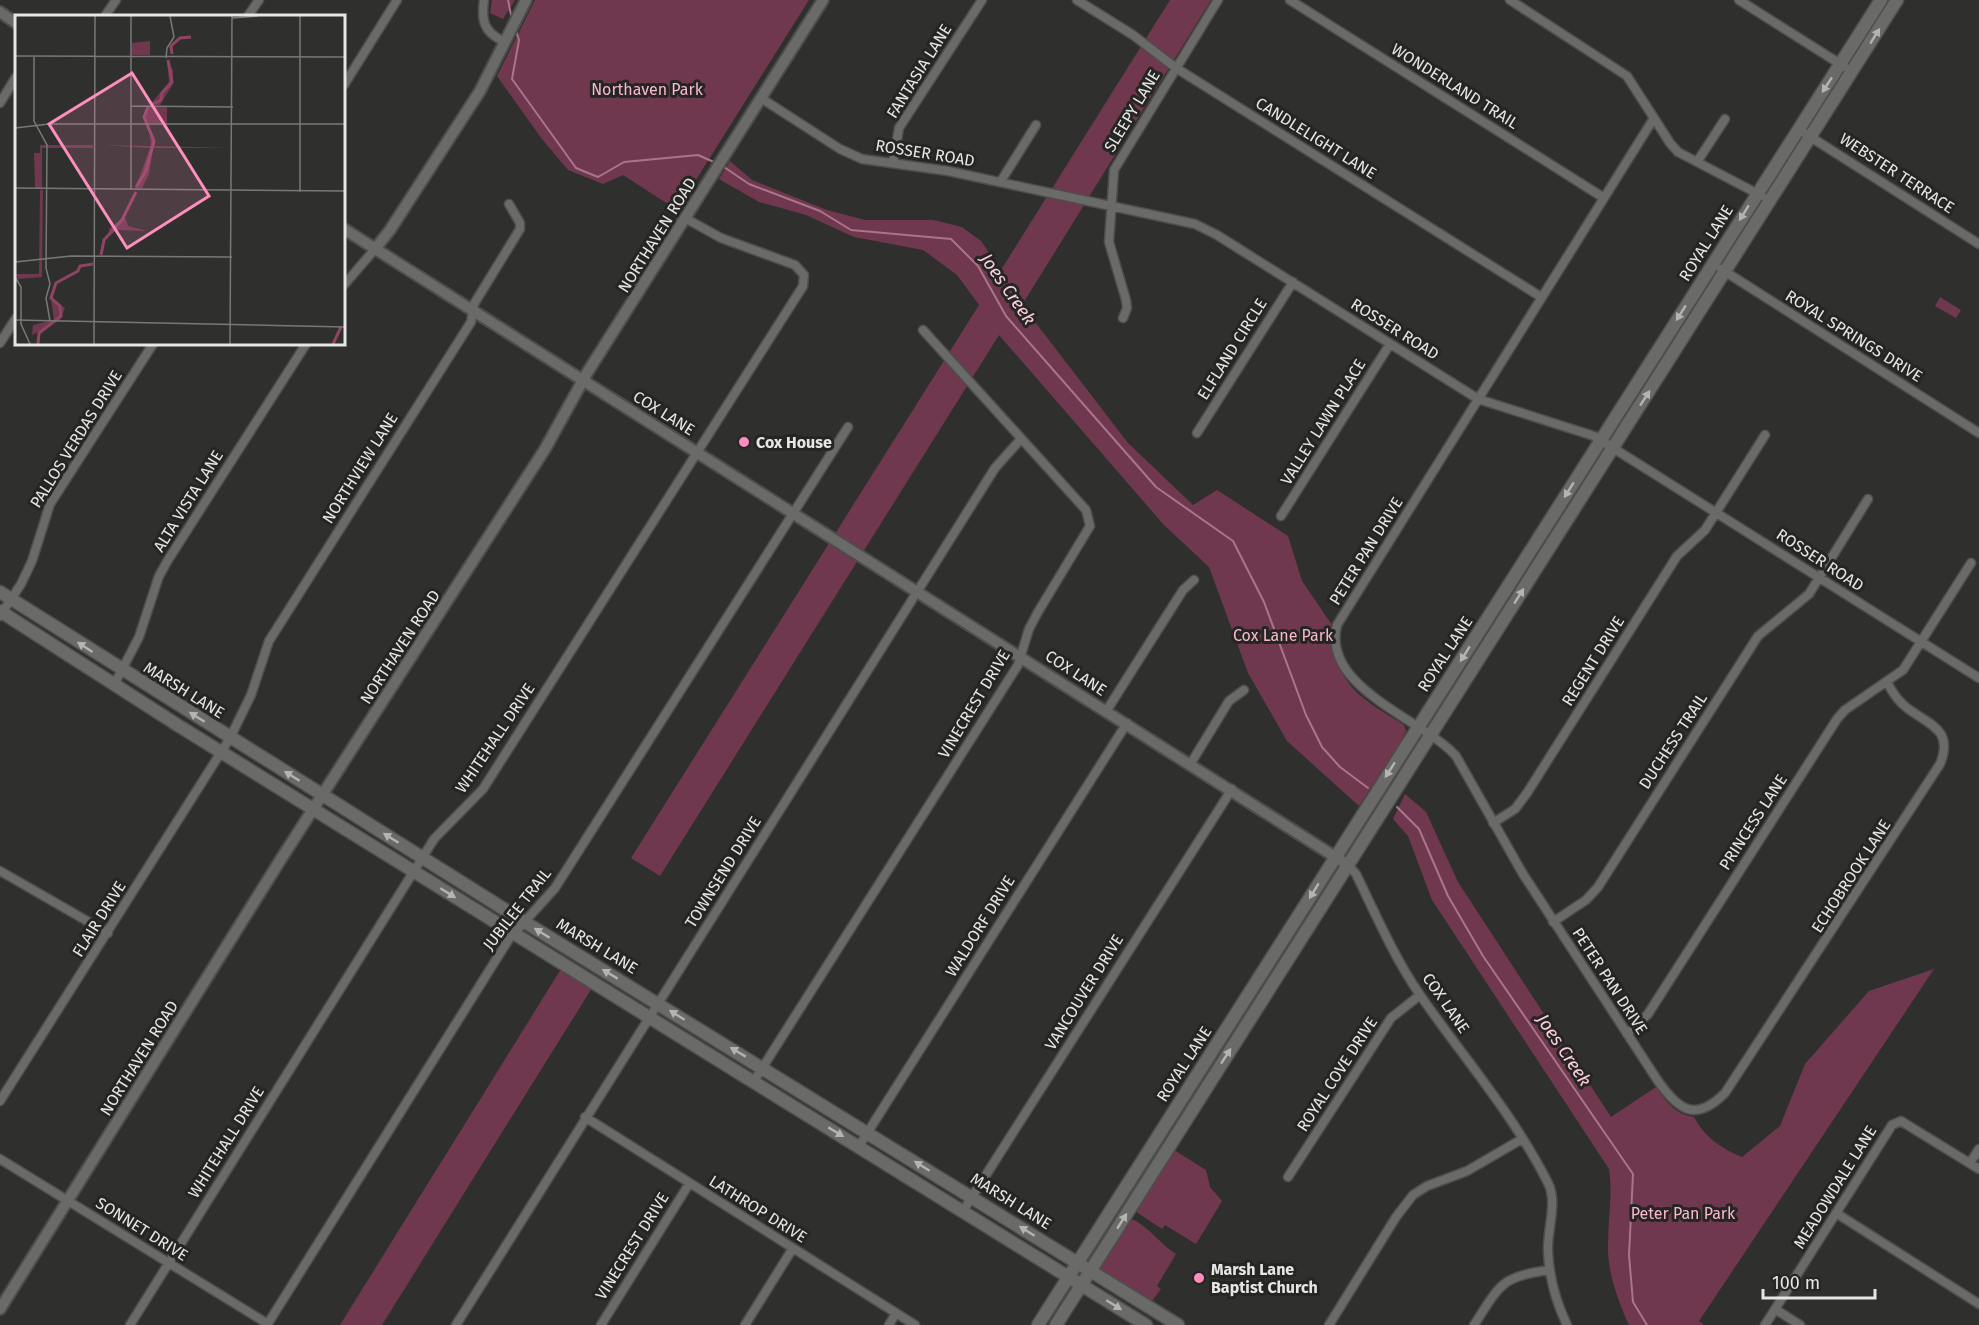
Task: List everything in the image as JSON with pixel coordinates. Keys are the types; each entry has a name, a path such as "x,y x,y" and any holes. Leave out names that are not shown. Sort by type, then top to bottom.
{"main road":[{"name":"ROYAL LANE","path":"1038,1325 1756,193 1881,0"},
{"name":"ROYAL LANE","path":"1056,1325 1897,0"},
{"name":"MARSH LANE","path":"0,592 523,921 1178,1325"},
{"name":"MARSH LANE","path":"1,614 1146,1325"},
{"path":"1274,954 1287,963"},
{"path":"1172,1113 1184,1121"}],"street":[{"path":"106,15 116,0"},
{"path":"249,15 259,0"},
{"path":"345,83 397,0"},
{"path":"484,0 482,21 486,30 505,38"},
{"path":"345,284 390,230 480,91 525,0"},
{"name":"NORTHAVEN ROAD","path":"0,1310 313,809 545,448 582,381 823,0"},
{"name":"FANTASIA LANE","path":"893,163 899,128 982,0"},
{"name":"CANDLELIGHT LANE","path":"1077,0 1133,35 1176,68 1541,297"},
{"name":"SLEEPY LANE","path":"1123,318 1127,308 1126,300 1109,242 1114,170 1218,0"},
{"name":"WONDERLAND TRAIL","path":"1290,0 1604,198"},
{"path":"1510,0 1618,68 1635,87 1674,147 1770,201"},
{"path":"1739,0 1853,72"},
{"path":"0,12 15,22"},
{"path":"0,103 15,79"},
{"name":"ROSSER ROAD","path":"761,98 851,155 1001,181 1195,224 1293,282 1478,399 1586,432 1601,440 1979,678"},
{"name":"PETER PAN DRIVE","path":"1654,118 1337,625 1335,633 1338,653 1364,691 1432,734 1456,756 1493,823 1553,922 1676,1104 1689,1110 1704,1109 1725,1093"},
{"path":"1698,162 1725,119"},
{"path":"1001,181 1036,125"},
{"name":"WEBSTER TERRACE","path":"1798,129 1979,244"},
{"name":"NORTHVIEW LANE","path":"220,752 230,738 251,695 269,641 471,322 474,304 520,229 520,223 509,204"},
{"name":"WHITEHALL DRIVE","path":"130,1325 422,857 442,829 483,789 698,452 804,280 801,270 795,265 721,238 685,218"},
{"name":"COX LANE","path":"345,230 1191,763 1348,865 1356,874 1400,963 1522,1138 1551,1191 1548,1251 1550,1270 1554,1292 1567,1325"},
{"name":"ROYAL SPRINGS DRIVE","path":"1713,264 1979,433"},
{"name":"ELFLAND CIRCLE","path":"1197,433 1293,282"},
{"path":"0,343 15,320"},
{"name":"VINECREST DRIVE","path":"754,1081 1022,656 1029,629 1088,534 1090,521 1086,510 923,330"},
{"name":"VALLEY LAWN PLACE","path":"1281,516 1390,344"},
{"name":"PALLOS VERDAS DRIVE","path":"1,614 32,561 50,504 152,345"},
{"name":"ALTA VISTA LANE","path":"114,685 139,637 155,587 168,560 305,345"},
{"name":"JUBILEE TRAIL","path":"268,1324 513,934 555,888 848,427"},
{"name":"REGENT DRIVE","path":"1493,823 1515,809 1527,793 1677,556 1697,539 1717,513 1765,435"},
{"name":"TOWNSEND DRIVE","path":"456,1325 648,1016 995,468 1022,440"},
{"name":"DUCHESS TRAIL","path":"1553,922 1586,900 1598,887 1758,636 1765,627 1802,601 1868,500"},
{"name":"PRINCESS LANE","path":"1627,1034 1648,1014 1837,719 1858,699 1903,670 1971,563"},
{"path":"1107,711 1183,590 1194,580"},
{"name":"ECHOBROOK LANE","path":"1725,1093 1874,869 1944,755 1945,745 1940,731 1900,702 1887,682"},
{"path":"1191,763 1229,702 1244,690"},
{"name":"WALDORF DRIVE","path":"859,1146 1127,723"},
{"name":"FLAIR DRIVE","path":"0,1101 220,752"},
{"name":"VANCOUVER DRIVE","path":"963,1211 1232,789"},
{"path":"0,871 108,933"},
{"name":"ROYAL COVE DRIVE","path":"1288,1177 1391,1018 1420,994"},
{"name":"LATHROP DRIVE","path":"585,1117 915,1325"},
{"name":"MEADOWDALE LANE","path":"1765,1325 1892,1125 1901,1121 1970,1163"},
{"path":"1329,1325 1396,1217 1413,1195 1427,1186 1467,1172 1522,1138"},
{"path":"1979,1149 1970,1163 1979,1169"},
{"name":"SONNET DRIVE","path":"0,1159 268,1324"},
{"name":"VINECREST DRIVE","path":"601,1325 689,1184"},
{"path":"1836,1213 1979,1304"},
{"path":"745,1325 793,1248"},
{"path":"1474,1325 1495,1293 1509,1278 1550,1270"},
{"path":"1775,1309 1800,1325"},
{"path":"889,1325 896,1313"}],"green space":[{"path":"492,0 515,0 503,19 490,13"},
{"name":"Northaven Park","path":"535,0 809,0 677,210 623,175 603,184 568,170 542,139 497,76"},
{"name":"Cox Lane Park","path":"1170,0 1211,0 1022,305 1128,443 1193,505 1217,490 1288,536 1302,581 1332,625 1330,634 1333,653 1342,673 1361,696 1404,725 1406,731 1402,740 1359,806 1287,741 1248,673 1209,567 1164,525 999,335 660,876 631,858 979,305 957,275 923,250 854,237 806,215 759,202 719,179 730,161 752,180 827,210 865,220 933,220 962,227 981,241 1001,270"},
{"path":"1940,297 1961,310 1956,318 1935,306"},
{"name":"Peter Pan Park","path":"1405,794 1426,812 1458,882 1611,1117 1656,1087 1672,1106 1681,1113 1694,1117 1714,1141 1742,1157 1780,1126 1805,1064 1869,991 1934,969 1699,1321 1704,1325 1629,1325 1617,1296 1609,1265 1611,1188 1609,1169 1432,900 1408,836 1393,819"},
{"path":"561,969 592,988 382,1325 340,1325"},
{"path":"1174,1150 1206,1170 1210,1187 1222,1201 1196,1244 1165,1225 1162,1229 1135,1211"},
{"path":"1129,1218 1142,1225 1176,1254 1157,1286 1161,1289 1152,1301 1101,1270 1100,1266"}],"waterway":[{"name":"Joes Creek","path":"508,0 512,20"},
{"name":"Joes Creek","path":"515,28 519,40 512,79 576,168 598,177 624,162 698,155 716,163"},
{"name":"Joes Creek","path":"721,165 749,184 820,211 851,230 951,239 978,266 1006,316 1156,487 1233,541 1264,602 1306,715 1322,747 1340,767 1368,788"},
{"name":"Joes Creek","path":"1397,807 1419,829 1448,896 1483,956 1633,1174 1629,1255 1633,1302 1647,1325"}],"place":[{"name":"Cox House","path":"744,442"},
{"name":"Marsh Lane Baptist Church","path":"1199,1278"}]}
